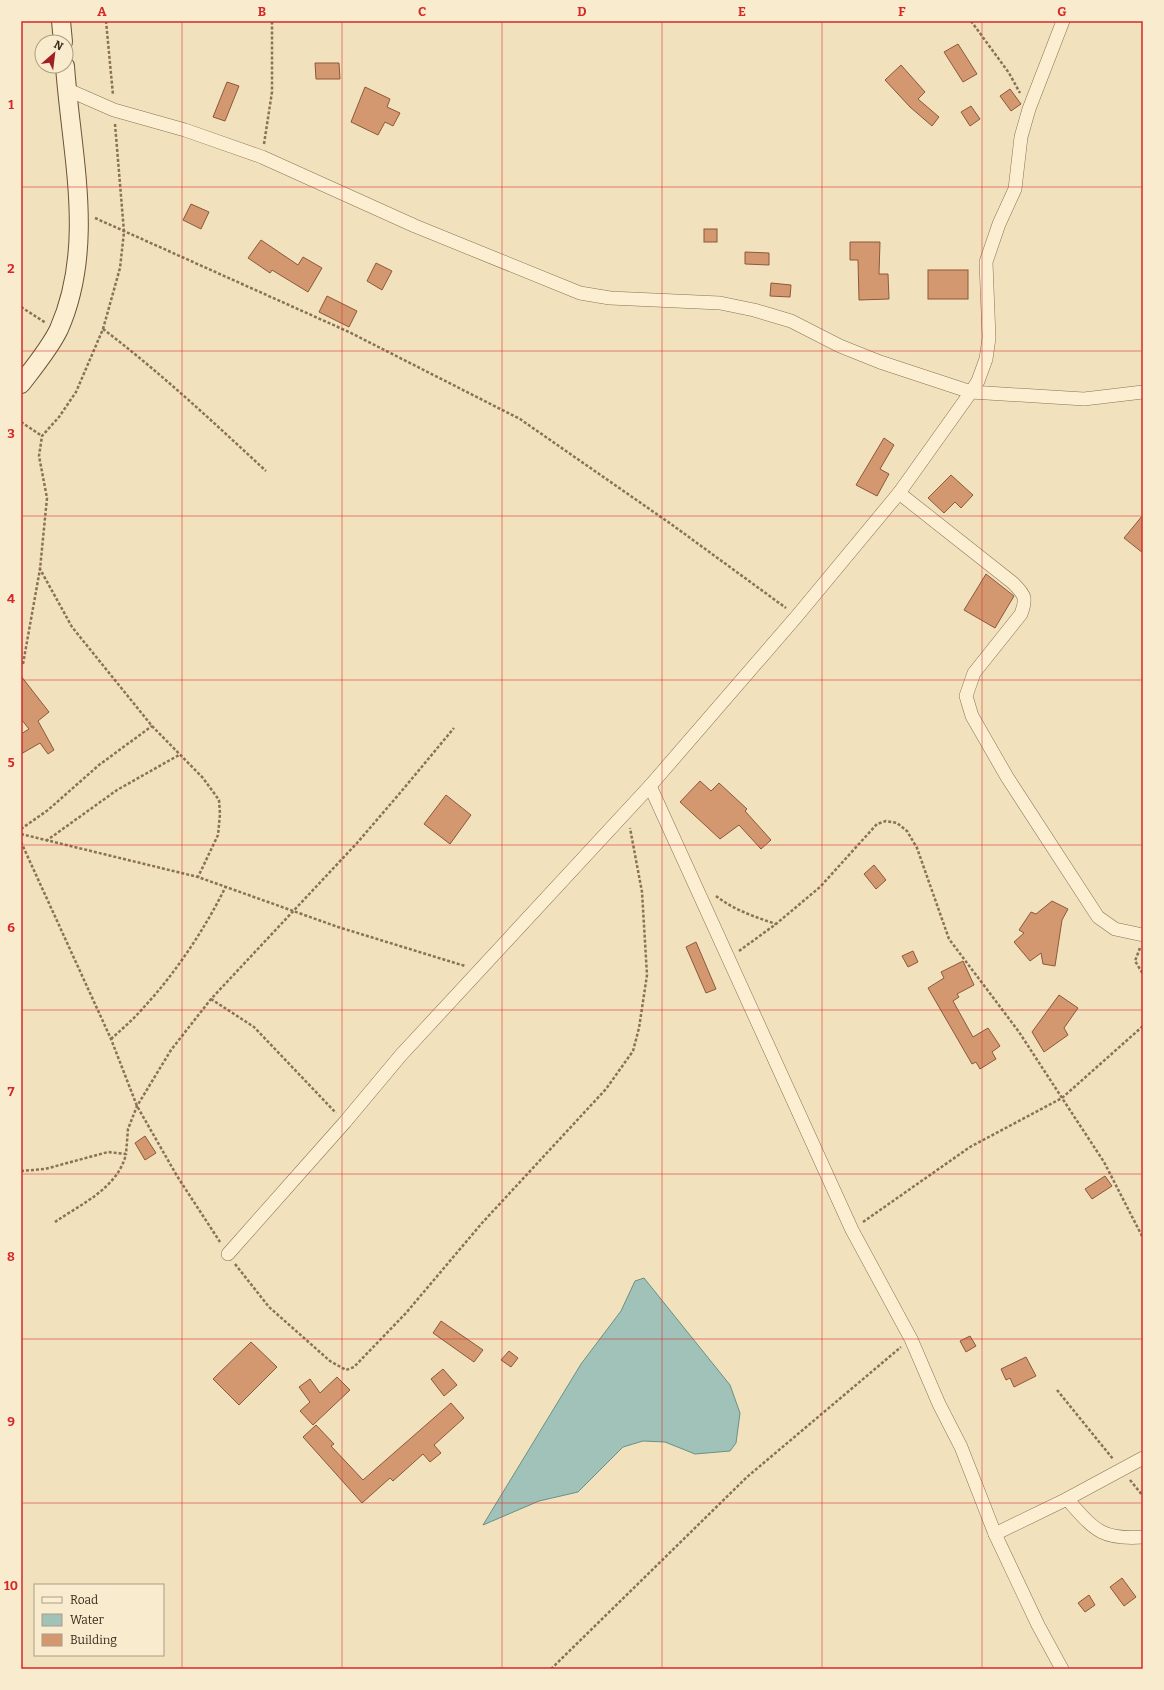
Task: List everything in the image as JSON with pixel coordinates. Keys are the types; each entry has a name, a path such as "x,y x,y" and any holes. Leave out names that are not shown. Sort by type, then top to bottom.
{"street":[{"path":"61,21 62,34"},
{"path":"228,1254 346,1122 401,1055 627,812 797,616 899,493 971,392 978,381 986,359 989,338 986,262 999,224 1015,188 1020,137 1029,109 1063,21"},
{"path":"21,384 58,330 68,305 79,244 80,211 65,74"},
{"path":"66,89 114,110 185,130 262,157 414,226 580,293 610,298 720,303 754,310 791,321 840,346 880,362 971,392 1084,399 1143,392"},
{"path":"899,493 1014,583 1023,593 1026,603 1021,614 974,673 966,696 972,716 1006,777 1098,917 1115,929 1143,935"},
{"path":"650,786 852,1230 911,1339 939,1404 961,1447 995,1534 1038,1625 1062,1669"},
{"path":"995,1534 1067,1499 1143,1458"},
{"path":"1067,1499 1098,1531 1124,1538 1143,1537"}],"path":[{"path":"23,664 40,568 47,498 39,456 42,436 59,417 76,392 103,330 120,268 124,232 106,21"},
{"path":"262,157 272,92 272,21"},
{"path":"971,21 1009,73 1029,109"},
{"path":"80,211 349,332 520,419 671,524 797,616"},
{"path":"21,307 58,330"},
{"path":"103,330 146,362 266,471"},
{"path":"21,422 42,436"},
{"path":"40,568 72,627 152,726 203,778 219,800 220,814 218,836 198,876"},
{"path":"21,829 48,810 99,765 152,726"},
{"path":"54,1222 103,1190 122,1167 126,1154 128,1130 137,1106 171,1050 211,999 400,794 454,728"},
{"path":"46,841 117,790 179,755"},
{"path":"21,842 111,1039 137,1106 177,1176 228,1254 269,1307 330,1361 346,1370 354,1367 406,1313 482,1223 606,1089 633,1051 639,1028 647,975 642,892 627,812"},
{"path":"729,959 776,924 820,887 877,824 886,821 897,823 907,831 917,848 949,939 1019,1032 1104,1162 1143,1238"},
{"path":"21,834 198,876 293,911 479,971"},
{"path":"111,1039 144,1007 177,965 214,910 226,886"},
{"path":"711,892 730,906 776,924"},
{"path":"1143,942 1135,961 1143,974"},
{"path":"211,999 254,1027 310,1087 346,1122"},
{"path":"852,1230 970,1147 1062,1098 1143,1026"},
{"path":"21,1171 45,1169 108,1152 126,1154"},
{"path":"551,1669 747,1477 911,1339"},
{"path":"1057,1390 1143,1496"}],"water":[{"path":"644,1278 730,1385 740,1413 736,1443 730,1451 695,1454 665,1442 643,1441 623,1447 578,1492 539,1501 483,1525 581,1364 621,1311 635,1281"}],"building":[{"path":"958,44 977,74 963,82 944,52"},
{"path":"315,63 339,63 340,79 316,79"},
{"path":"901,65 925,92 918,99 939,117 932,126 910,107 885,80"},
{"path":"227,82 239,86 225,121 213,117"},
{"path":"365,87 390,99 387,107 400,113 393,126 385,122 378,135 351,122"},
{"path":"1010,89 1021,104 1011,111 1000,96"},
{"path":"971,106 980,119 970,126 961,112"},
{"path":"191,204 209,212 201,229 183,220"},
{"path":"704,229 717,229 717,242 704,242"},
{"path":"261,240 298,265 303,257 322,268 308,292 272,270 270,273 248,258"},
{"path":"850,242 880,242 879,274 888,274 889,299 859,300 858,260 850,260"},
{"path":"745,252 769,253 769,265 745,264"},
{"path":"376,263 392,271 382,290 367,281"},
{"path":"928,270 968,270 968,299 928,299"},
{"path":"771,283 791,285 790,297 770,296"},
{"path":"327,296 357,311 349,327 319,312"},
{"path":"884,438 894,445 880,469 889,474 877,496 856,485"},
{"path":"951,475 973,495 961,508 955,502 944,513 928,498"},
{"path":"1143,515 1143,553 1124,538"},
{"path":"986,574 1014,596 995,628 964,610"},
{"path":"21,676 49,712 38,721 54,750 48,754 40,743 21,754 21,734 29,729 21,719"},
{"path":"700,781 711,791 719,783 747,809 745,811 771,840 761,849 739,825 720,839 680,802"},
{"path":"446,795 471,815 450,844 424,824"},
{"path":"874,865 886,880 876,889 864,874"},
{"path":"1052,901 1068,909 1062,920 1055,966 1043,964 1041,953 1030,961 1014,942 1024,933 1019,930 1031,912 1036,914"},
{"path":"696,942 716,989 706,993 686,947"},
{"path":"913,951 918,962 908,967 902,956"},
{"path":"963,961 974,985 957,994 959,997 953,1001 973,1037 988,1028 1000,1046 992,1052 996,1059 980,1069 976,1062 972,1064 928,988 944,978 941,972"},
{"path":"1059,995 1078,1008 1064,1028 1068,1035 1044,1052 1032,1032"},
{"path":"145,1136 156,1153 145,1160 135,1143"},
{"path":"1105,1176 1112,1186 1092,1199 1085,1189"},
{"path":"441,1321 483,1350 474,1362 433,1333"},
{"path":"970,1336 976,1346 966,1352 960,1341"},
{"path":"251,1342 277,1367 239,1405 213,1379"},
{"path":"509,1351 518,1358 511,1367 501,1360"},
{"path":"1026,1357 1036,1376 1014,1387 1010,1378 1006,1380 1001,1369"},
{"path":"443,1369 457,1385 444,1396 431,1379"},
{"path":"337,1377 350,1390 313,1425 300,1411 310,1402 299,1387 310,1379 320,1393"},
{"path":"451,1403 464,1418 434,1445 441,1453 430,1462 423,1454 393,1481 390,1478 362,1503 303,1437 316,1425 334,1444 331,1446 363,1480"},
{"path":"1122,1578 1136,1597 1124,1606 1110,1587"},
{"path":"1089,1595 1095,1605 1085,1612 1078,1603"}]}
